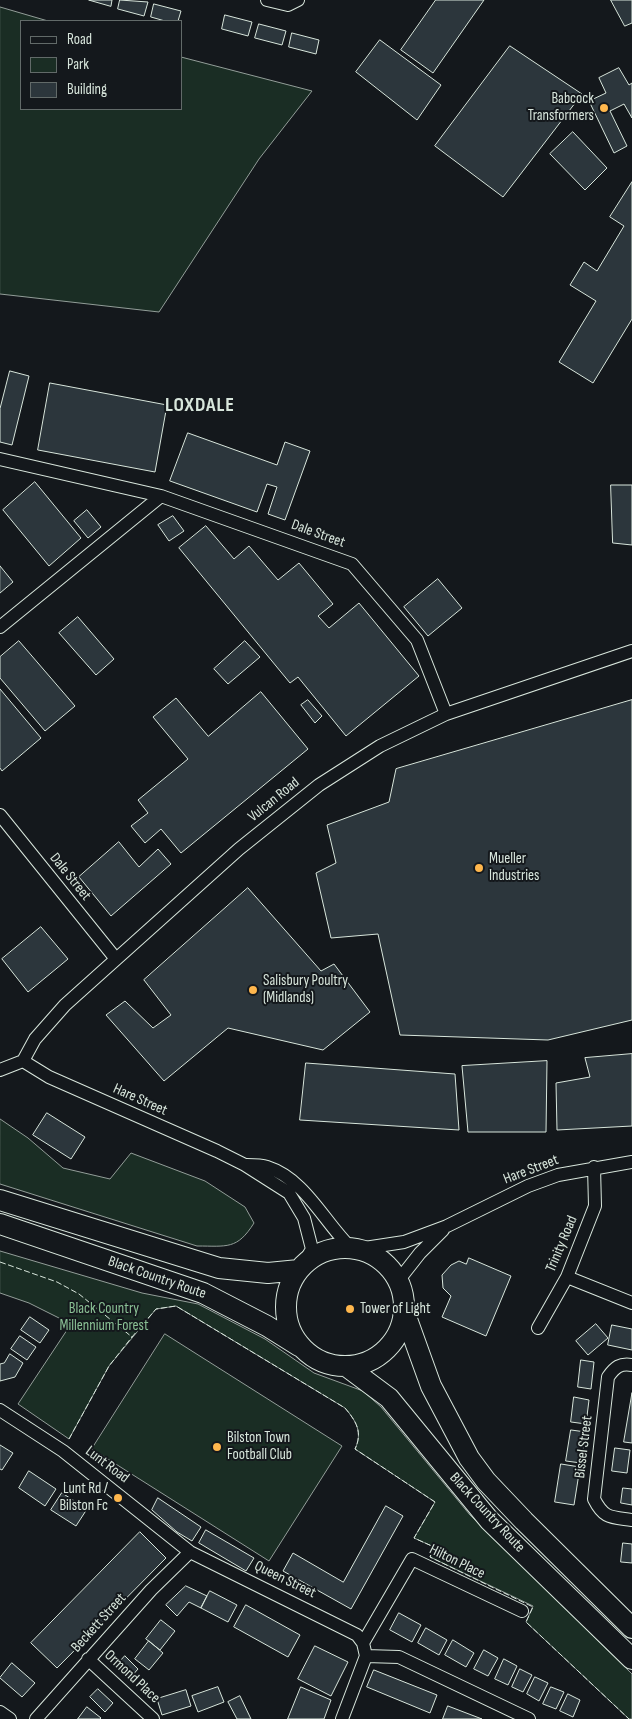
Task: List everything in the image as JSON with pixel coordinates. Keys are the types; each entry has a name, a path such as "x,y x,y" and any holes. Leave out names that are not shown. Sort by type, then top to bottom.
{"highway":[{"name":"Black Country Route","path":"0,1200 219,1268 268,1272 301,1268"},
{"name":"Black Country Route","path":"0,1224 203,1293 267,1326 305,1350"},
{"path":"354,1249 384,1262 398,1281 403,1296 404,1311 400,1330 386,1350 370,1361 346,1366 324,1362 305,1350 292,1332 286,1311 289,1290 301,1268 314,1257 326,1251 354,1249"},
{"name":"Black Country Route","path":"404,1311 431,1386 469,1458 486,1481 632,1628"},
{"name":"Black Country Route","path":"346,1366 389,1398 488,1520 632,1659"}],"street":[{"path":"267,0 288,4 298,0"},
{"name":"Dale Street","path":"0,459 161,496 352,564 417,640 446,714"},
{"path":"0,627 161,496"},
{"name":"Vulcan Road","path":"23,1061 35,1038 65,1005 239,849 319,785 380,746 446,714 632,650"},
{"name":"Dale Street","path":"0,815 116,959"},
{"path":"0,1070 23,1061"},
{"name":"Hare Street","path":"23,1061 49,1077 245,1165 289,1193 304,1218 312,1249 301,1268"},
{"name":"Hare Street","path":"245,1165 267,1166 295,1182 332,1229 354,1249 404,1242 446,1226 528,1186 558,1175 632,1162"},
{"name":"Trinity Road","path":"538,1328 567,1276 595,1206 594,1168"},
{"name":"Hare Street","path":"398,1281 420,1253 446,1226"},
{"path":"567,1276 632,1303"},
{"name":"Bissel Street","path":"632,1365 624,1364 615,1367 608,1377 594,1499 600,1511 607,1516 632,1520"},
{"name":"Lunt Road","path":"0,1410 62,1451 190,1552"},
{"name":"Queen Street","path":"190,1552 349,1629 365,1649"},
{"name":"Beckett Street","path":"36,1719 151,1590 190,1552"},
{"name":"Hilton Place","path":"365,1649 412,1559 522,1611"},
{"path":"342,1719 365,1649 399,1657 514,1716 529,1719"},
{"name":"Ormond Place","path":"88,1659 153,1719"},
{"path":"0,1712 10,1719"}],"green space":[{"path":"0,7 45,20 20,20 20,110 182,110 182,57 312,91 259,159 159,312 0,294"},
{"path":"0,1119 28,1138 63,1168 110,1179 131,1153 205,1181 245,1207 254,1223 242,1238 230,1245 197,1246 0,1184"},
{"name":"Black Country Millennium Forest","path":"0,1251 142,1293 198,1304 265,1339 314,1373 363,1391 381,1407 470,1515 632,1674 632,1719 629,1719 526,1622 533,1606 430,1557 434,1547 414,1538 435,1502 355,1449 358,1437 357,1427 345,1408 176,1306 156,1309 109,1366 69,1439 18,1404 71,1324 29,1303 0,1293"},
{"name":"Bilston Town Football Club","path":"165,1334 342,1446 269,1561 92,1449"}],"building":[{"path":"89,0 112,0 111,6"},
{"path":"120,0 148,2 144,16 118,9"},
{"path":"436,0 484,0 433,73 401,50"},
{"path":"611,0 632,0 632,23 625,26"},
{"path":"154,4 181,11 178,20 162,20 151,17"},
{"path":"225,15 252,22 248,36 222,29"},
{"path":"259,24 286,31 282,45 255,38"},
{"path":"292,33 319,40 316,54 289,47"},
{"path":"380,40 441,85 417,120 356,72"},
{"path":"510,46 582,94 503,197 435,146"},
{"name":"Babcock Transformers","path":"619,68 629,85 632,83 632,118 624,104 610,111 627,146 614,153 589,101 606,93 599,78"},
{"path":"573,132 607,168 585,190 550,154"},
{"path":"632,182 632,319 593,383 559,362 596,301 570,285 584,262 597,271 624,226 610,217"},
{"path":"10,371 29,376 12,445 0,442 0,409"},
{"path":"50,383 167,405 155,472 38,450"},
{"path":"188,433 277,465 285,442 310,451 285,520 268,514 277,487 267,484 257,512 170,481"},
{"path":"35,482 81,538 49,566 3,510"},
{"path":"611,485 632,485 632,545 613,543"},
{"path":"87,510 101,527 88,538 74,521"},
{"path":"173,516 184,531 169,541 158,525"},
{"path":"206,526 234,559 249,546 278,580 299,563 333,604 318,616 329,628 359,603 419,676 346,736 298,677 290,683 179,548"},
{"path":"0,566 13,582 0,593"},
{"path":"438,579 462,608 428,636 404,607"},
{"path":"78,617 114,659 96,675 59,633"},
{"path":"19,641 75,706 45,731 0,678 0,657"},
{"path":"245,641 260,657 228,684 214,669"},
{"path":"0,689 41,738 2,771 0,768"},
{"path":"261,692 308,749 181,853 161,829 145,843 131,826 148,813 138,800 188,759 153,717 176,698 208,736"},
{"path":"308,700 322,716 315,723 301,705"},
{"name":"Mueller Industries","path":"632,700 632,1020 548,1040 400,1035 378,934 331,938 316,873 336,863 327,825 389,802 396,769"},
{"path":"119,842 139,867 158,849 171,864 111,916 79,877"},
{"name":"Salisbury Poultry (Midlands)","path":"248,888 321,971 334,964 370,1012 323,1050 228,1028 164,1081 106,1015 125,1001 153,1028 171,1015 144,980"},
{"path":"41,927 68,959 28,992 2,959"},
{"path":"632,1054 632,1126 557,1130 556,1083 590,1077 585,1058"},
{"path":"547,1061 546,1132 468,1132 462,1066"},
{"path":"306,1063 455,1074 459,1130 300,1120"},
{"path":"47,1113 85,1137 71,1159 33,1135"},
{"path":"469,1258 511,1276 486,1336 442,1317 451,1296 443,1288 442,1275 451,1265 459,1261 466,1264"},
{"path":"30,1317 49,1330 40,1343 21,1330"},
{"path":"596,1324 608,1338 588,1355 576,1341"},
{"path":"612,1325 632,1329 632,1350 608,1345"},
{"path":"20,1336 36,1347 27,1360 11,1349"},
{"path":"10,1354 23,1363 15,1377 0,1381 0,1364 4,1363"},
{"path":"581,1360 594,1362 591,1389 578,1387"},
{"path":"632,1393 632,1443 624,1442"},
{"path":"574,1397 589,1400 586,1424 571,1422"},
{"path":"571,1430 586,1432 581,1463 566,1461"},
{"path":"0,1445 13,1453 2,1470 0,1469"},
{"path":"615,1448 630,1450 627,1473 612,1471"},
{"path":"561,1464 580,1467 574,1505 555,1502"},
{"path":"29,1471 56,1489 45,1506 19,1488"},
{"path":"623,1488 632,1489 632,1505 621,1503"},
{"path":"62,1493 87,1509 76,1526 51,1510"},
{"path":"158,1498 201,1527 192,1541 177,1532 152,1510"},
{"path":"386,1506 403,1516 351,1609 283,1571 293,1553 343,1582"},
{"path":"206,1530 254,1558 246,1571 199,1543"},
{"path":"140,1532 166,1558 57,1668 31,1643"},
{"path":"623,1543 632,1544 632,1563 621,1562"},
{"path":"186,1586 207,1596 201,1608 189,1602 177,1616 166,1605"},
{"path":"210,1591 237,1605 228,1622 201,1608"},
{"path":"246,1605 300,1635 288,1657 234,1627"},
{"path":"399,1613 421,1625 412,1642 390,1630"},
{"path":"161,1620 175,1631 160,1650 146,1639"},
{"path":"426,1628 447,1640 439,1655 418,1643"},
{"path":"453,1640 474,1653 466,1667 445,1655"},
{"path":"149,1641 163,1653 149,1670 135,1659"},
{"path":"315,1646 348,1662 331,1696 298,1679"},
{"path":"484,1650 498,1658 488,1676 474,1669"},
{"path":"125,1656 138,1669 130,1678 116,1666"},
{"path":"504,1659 517,1666 508,1685 495,1679"},
{"path":"12,1663 35,1683 22,1697 0,1678"},
{"path":"520,1669 532,1675 523,1692 512,1687"},
{"path":"374,1670 437,1695 430,1713 367,1687"},
{"path":"535,1677 548,1683 539,1701 527,1694"},
{"path":"218,1687 224,1702 198,1712 192,1696"},
{"path":"301,1687 331,1700 324,1719 288,1719"},
{"path":"551,1687 564,1692 556,1709 543,1704"},
{"path":"98,1689 113,1703 105,1712 90,1697"},
{"path":"186,1690 191,1706 162,1715 157,1699"},
{"path":"568,1694 580,1700 573,1717 560,1711"},
{"path":"240,1696 251,1719 237,1719 228,1702"},
{"path":"448,1706 482,1719 443,1719"},
{"path":"87,1707 101,1718 78,1719"}],"fence":[{"path":"0,1262 57,1282 79,1294 132,1337 156,1309 176,1306 345,1408 357,1427 358,1437 355,1449 435,1502 414,1538 434,1547 430,1557 533,1607 526,1622 629,1719"},
{"path":"69,1439 109,1366 132,1337"}],"place":[{"name":"Babcock Transformers","path":"604,108"},
{"name":"Mueller Industries","path":"479,868"},
{"name":"Salisbury Poultry (Midlands)","path":"253,990"},
{"name":"Tower of Light","path":"350,1309"},
{"name":"Bilston Town Football Club","path":"217,1447"},
{"name":"Lunt Rd / Bilston Fc","path":"118,1498"}],"district":[{"name":"LOXDALE","path":"200,406"}]}
